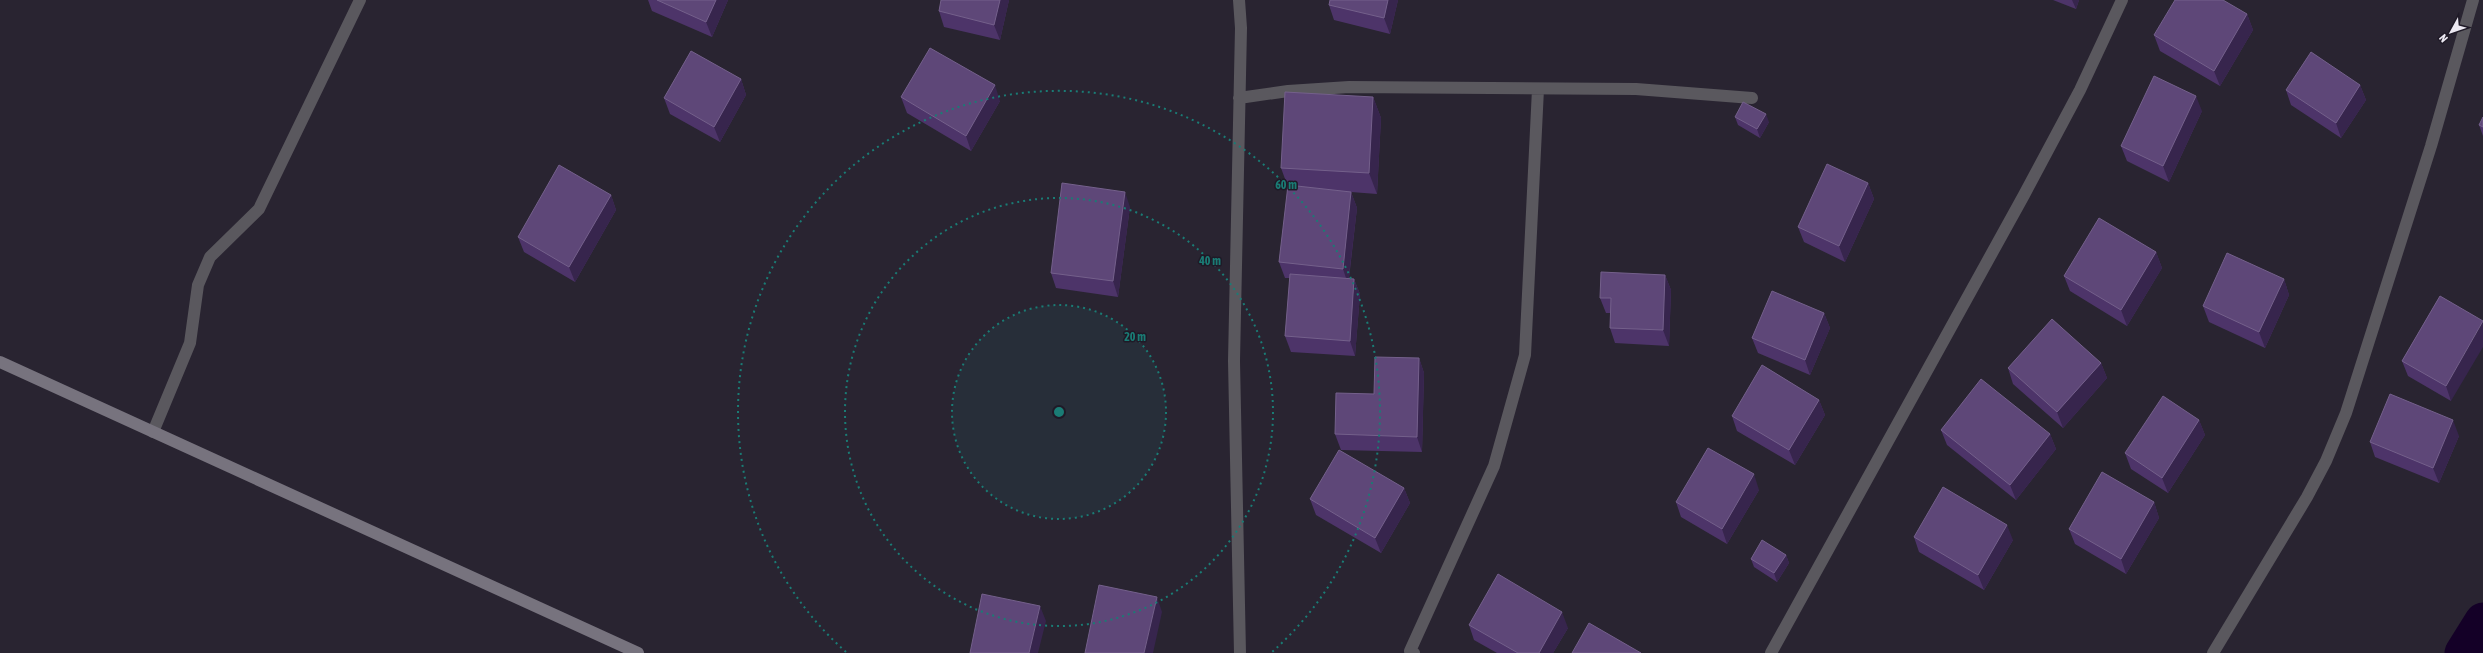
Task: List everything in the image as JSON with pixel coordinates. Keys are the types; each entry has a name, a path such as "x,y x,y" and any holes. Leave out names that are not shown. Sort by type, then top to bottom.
{"main road":[{"path":"0,362 638,653"}],"street":[{"path":"153,432 190,343 198,285 210,257 259,209 360,0"},
{"path":"1239,0 1241,28 1234,361 1240,653"},
{"path":"1771,653 2024,195 2080,90 2122,0"},
{"path":"2213,653 2307,497 2326,461 2346,413 2431,146 2473,0"},
{"path":"1239,98 1288,90 1349,87 1538,90 1636,89 1752,98"},
{"path":"1414,653 1410,651 1494,466 1525,355 1538,90"}],"building":[{"path":"657,0 716,0 706,22"},
{"path":"941,0 1000,0 994,25 939,11"},
{"path":"1330,0 1388,0 1384,18 1329,5"},
{"path":"2175,0 2223,0 2247,14 2214,71 2154,35"},
{"path":"930,48 995,85 966,136 901,97"},
{"path":"691,51 741,79 714,127 664,98"},
{"path":"2311,52 2360,85 2336,123 2286,90"},
{"path":"2154,76 2196,96 2163,166 2121,146"},
{"path":"1285,92 1373,97 1369,173 1281,168"},
{"path":"1743,102 1766,114 1757,129 1735,117"},
{"path":"2483,117 2483,127 2479,125"},
{"path":"1827,164 1868,183 1839,246 1798,227"},
{"path":"559,165 611,195 569,267 518,237"},
{"path":"1062,183 1125,192 1113,281 1051,273"},
{"path":"1288,185 1351,192 1343,269 1279,262"},
{"path":"2099,218 2156,252 2121,310 2064,276"},
{"path":"2227,253 2284,279 2259,332 2203,306"},
{"path":"1601,272 1665,275 1663,330 1610,328 1611,298 1600,298"},
{"path":"1290,274 1354,279 1350,341 1285,336"},
{"path":"1772,291 1824,313 1805,360 1752,338"},
{"path":"2440,296 2483,321 2446,386 2402,361"},
{"path":"2052,319 2101,363 2057,412 2008,368"},
{"path":"1375,357 1419,358 1417,437 1335,434 1336,393 1374,394"},
{"path":"1762,365 1819,400 1789,450 1732,416"},
{"path":"1981,379 2050,434 2010,485 1941,430"},
{"path":"2390,394 2453,420 2433,468 2370,442"},
{"path":"2163,396 2199,420 2162,478 2125,453"},
{"path":"1708,448 1754,474 1722,529 1676,502"},
{"path":"1339,450 1404,488 1375,538 1310,499"},
{"path":"2102,472 2154,502 2121,559 2069,529"},
{"path":"1943,487 2007,525 1978,575 1914,537"},
{"path":"1762,540 1786,555 1774,573 1751,559"},
{"path":"1498,574 1562,612 1539,653 1518,653 1469,625"},
{"path":"1099,585 1157,597 1144,653 1085,653"},
{"path":"982,594 1040,606 1029,653 970,653"},
{"path":"1589,623 1641,653 1572,653"}],"waterway":[{"path":"2463,653 2483,621"}]}
